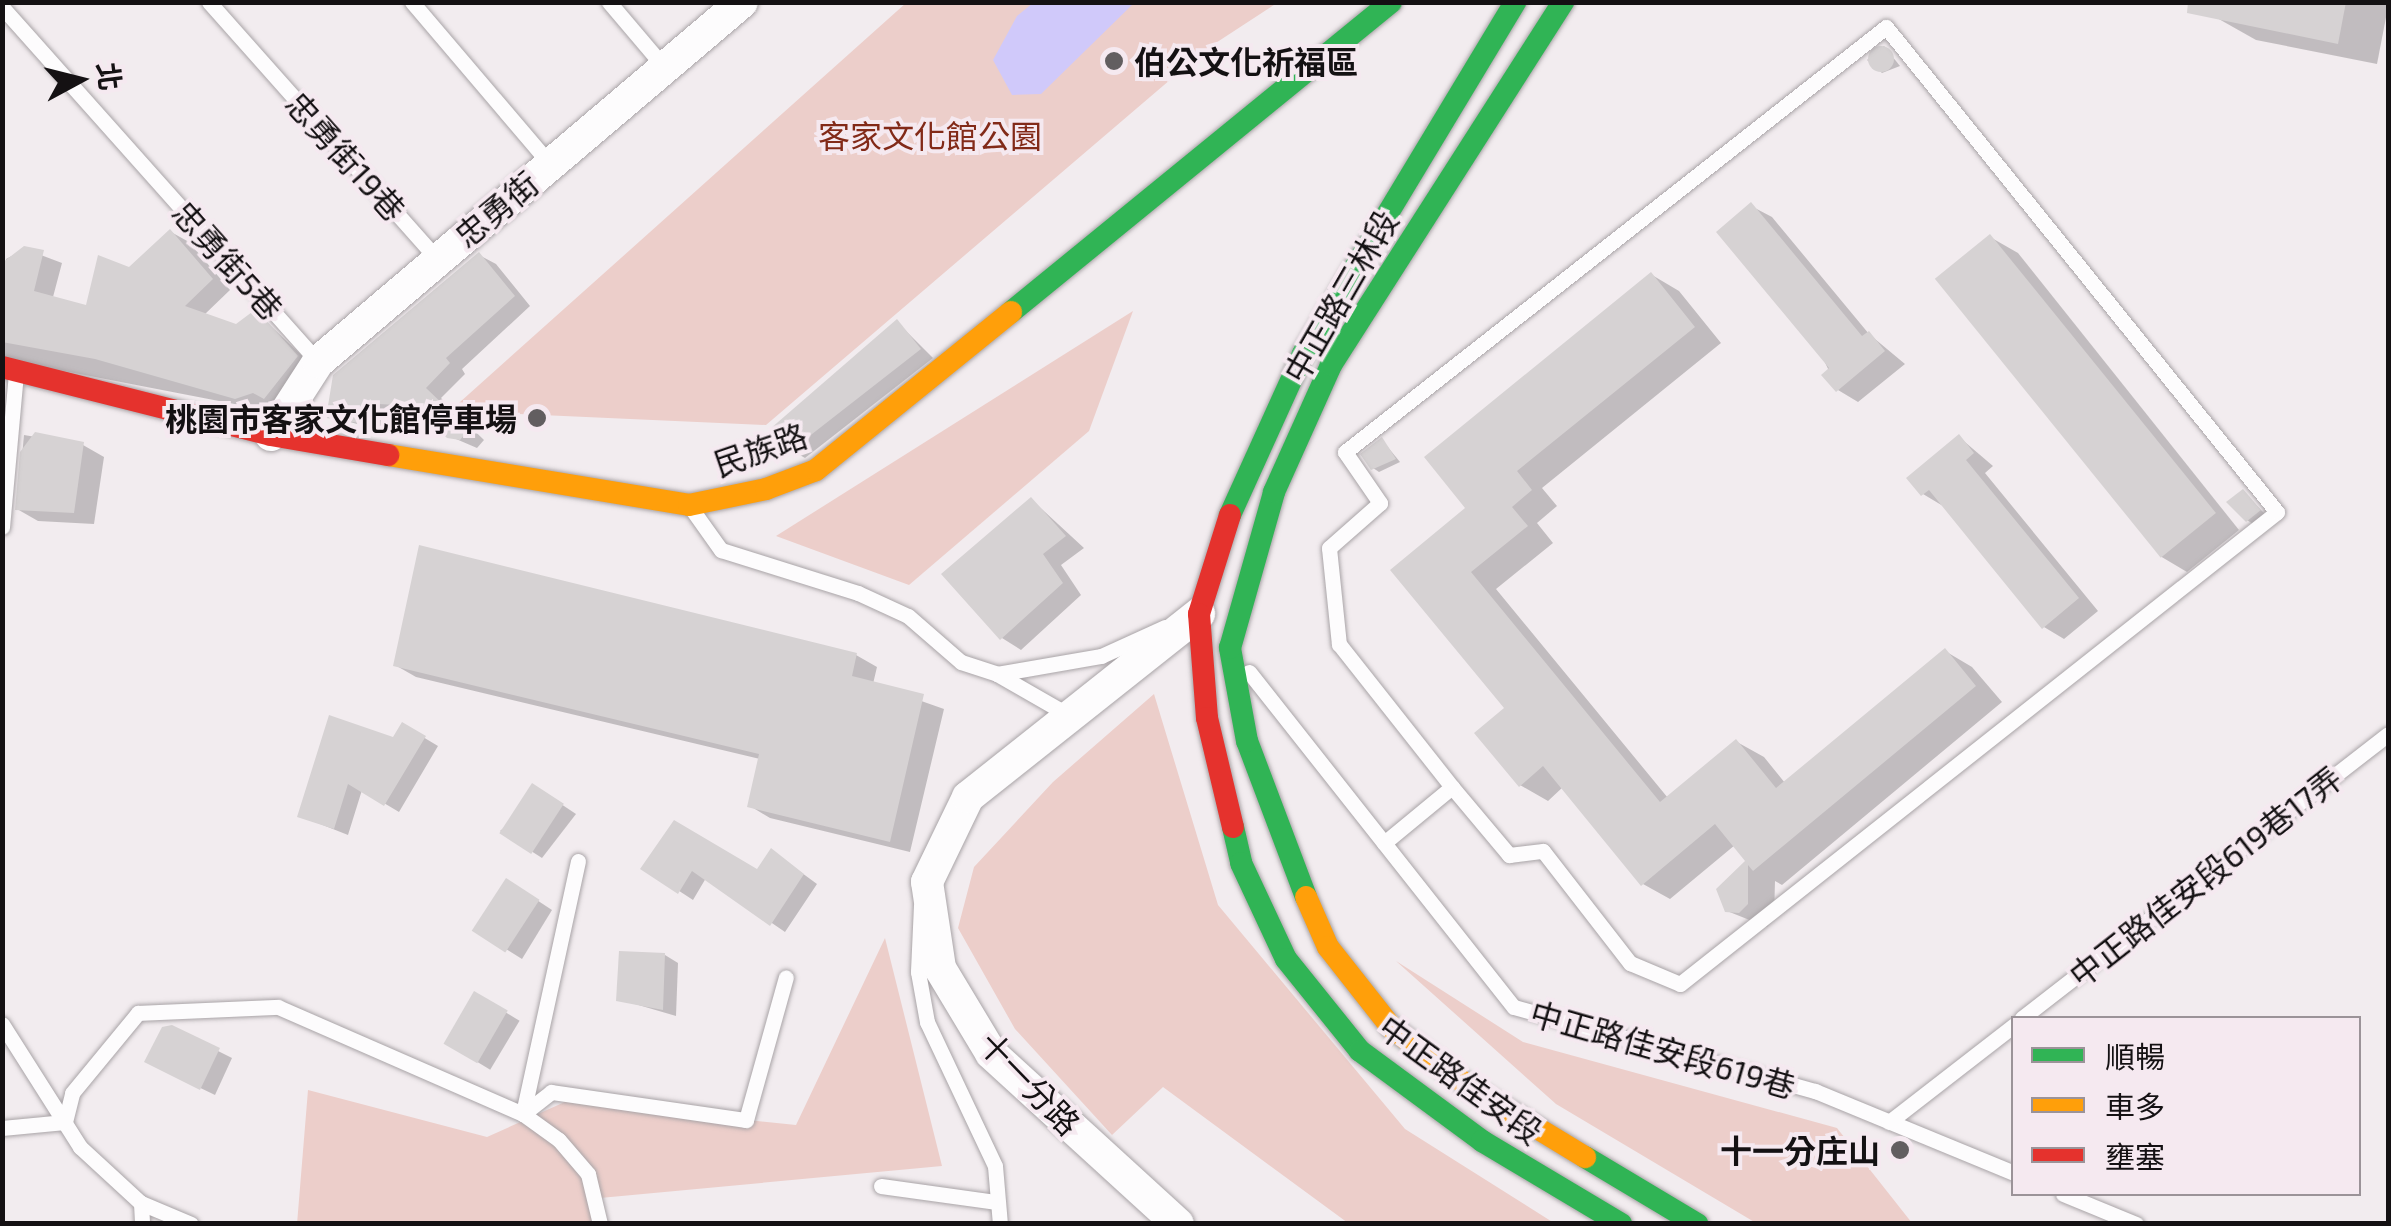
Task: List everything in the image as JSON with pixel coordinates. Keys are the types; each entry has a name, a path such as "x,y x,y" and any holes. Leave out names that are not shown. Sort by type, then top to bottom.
{"main road":[{"name":"民族路","path":"9,369 271,435 689,505 766,489 830,460 1392,2"},
{"name":"中正路三林段","path":"1198,614 1238,489 1303,354 1515,2"},
{"name":"中正路三林段","path":"1230,648 1274,492 1331,365 1562,2"},
{"name":"中正路佳安段","path":"1198,614 1207,718 1241,863 1286,958 1360,1051 1482,1141 1621,1224"},
{"name":"中正路佳安段","path":"1230,648 1247,741 1275,828 1328,946 1390,1027 1468,1086 1696,1224"}],"street":[{"name":"忠勇街","path":"271,435 318,362 742,2"},
{"path":"927,882 968,796 1072,718 1198,614"},
{"name":"十一分路","path":"927,882 940,968 991,1053 1178,1224"}],"lane":[{"name":"忠勇街19巷","path":"210,2 438,259"},
{"path":"412,2 550,164"},
{"path":"609,2 666,69"},
{"name":"忠勇街5巷","path":"2,7 318,362"},
{"path":"1886,27 2277,512 1680,984 1630,963 1543,850 1509,855 1452,787 1340,644 1329,548 1380,502 1345,452 1886,27"},
{"path":"2,527 9,369"},
{"path":"689,505 721,550 858,593 908,616 961,662 997,674 1072,718"},
{"path":"997,674 1101,656 1198,614"},
{"name":"中正路佳安段619巷","path":"1198,614 1230,648 1514,1006 1815,1091 2011,1172"},
{"name":"中正路佳安段619巷17弄","path":"2025,1016 2388,734"},
{"path":"1384,843 1452,787"},
{"path":"523,1114 578,861"},
{"path":"927,882 916,925 927,1022 995,1166 1000,1224"},
{"path":"523,1114 551,1092 746,1120 786,977"},
{"path":"65,1122 72,1093 138,1013 278,1007 523,1114 559,1140 588,1174 600,1224"},
{"path":"2,1024 80,1147 141,1203 191,1224"},
{"path":"1889,1122 2011,1027"},
{"path":"2,1128 65,1122"},
{"path":"880,1186 998,1202"},
{"path":"2068,1196 2136,1224"},
{"path":"141,1203 142,1224"}],"green space":[{"name":"客家文化館公園","path":"906,3 1277,3 1205,50 766,425 450,411"},
{"path":"1133,311 1089,431 909,585 776,536"},
{"path":"1154,694 1218,905 1405,1129 1554,1223 1348,1223 1163,1087 1112,1135 1015,1029 958,928 974,867 1053,782"},
{"path":"885,938 942,1166 600,1198 598,1223 297,1224 308,1090 487,1137 567,1101 796,1125"},
{"path":"1396,961 1523,1042 1837,1128 1912,1223 1756,1223 1556,1104"}],"shaded area":[{"path":"1033,3 1134,3 1041,94 1012,95 993,60 1017,16"}],"building":[{"path":"2188,2 2346,2 2338,44 2187,13"},
{"path":"1881,46 1891,49 1891,69 1881,72 1871,69 1868,59 1871,49"},
{"path":"1751,202 1862,336 1869,331 1885,351 1836,392 1821,375 1829,368 1716,232"},
{"path":"170,229 213,279 185,306 236,324 256,309 298,356 264,399 253,393 235,399 95,359 2,342 2,263 24,246 44,250 34,291 86,305 98,255 129,267"},
{"path":"1990,234 2216,513 2161,558 1935,279"},
{"path":"479,252 515,296 446,358 450,363 426,388 469,429 460,440 447,438 413,406 379,404 373,425 326,418 333,375"},
{"path":"1651,272 1695,327 1517,471 1532,490 1512,507 1528,526 1471,572 1660,802 1736,739 1776,788 1945,648 1976,686 1753,871 1748,865 1748,904 1739,913 1725,912 1716,889 1745,861 1715,824 1641,886 1543,766 1519,787 1474,733 1504,708 1390,570 1465,508 1424,457"},
{"path":"897,319 921,349 789,452 770,429"},
{"path":"35,432 84,442 74,513 15,510 20,452"},
{"path":"1959,434 1974,453 1966,460 2079,598 2042,629 1929,490 1921,496 1906,478"},
{"path":"1382,437 1396,459 1371,470 1360,454"},
{"path":"2243,489 2261,510 2246,522 2226,502"},
{"path":"1031,497 1066,536 1043,554 1063,583 1000,640 941,574"},
{"path":"419,545 857,653 852,676 924,694 890,842 747,807 759,754 393,666"},
{"path":"329,715 393,737 402,722 426,736 384,806 348,784 334,829 297,817"},
{"path":"532,783 564,804 531,854 499,833"},
{"path":"674,820 757,869 771,848 804,874 770,926 692,871 678,894 640,869"},
{"path":"506,878 540,900 505,953 472,931"},
{"path":"619,951 665,953 663,1010 616,1001"},
{"path":"474,991 508,1010 477,1063 444,1044"},
{"path":"172,1025 220,1048 200,1090 144,1062 162,1027"}],"traffic: fast":[{"path":"1011,312 1391,2"},
{"path":"1230,515 1303,354 1515,2"},
{"path":"1306,897 1247,741 1230,648 1274,492 1331,365 1563,2"},
{"path":"1233,827 1241,863 1286,959 1360,1051 1482,1141 1621,1224"},
{"path":"1585,1157 1697,1224"}],"traffic: slow":[{"path":"388,455 689,505 766,489 816,470 1011,312"},
{"path":"1306,897 1328,947 1391,1027 1468,1086 1585,1157"}],"traffic: jam":[{"path":"2,367 271,435 388,455"},
{"path":"1230,515 1199,614 1207,718 1233,827"}],"place":[{"name":"伯公文化祈福區","path":"1114,61"},
{"name":"桃園市客家文化館停車場","path":"537,418"},
{"name":"十一分庄山","path":"1900,1150"}]}
